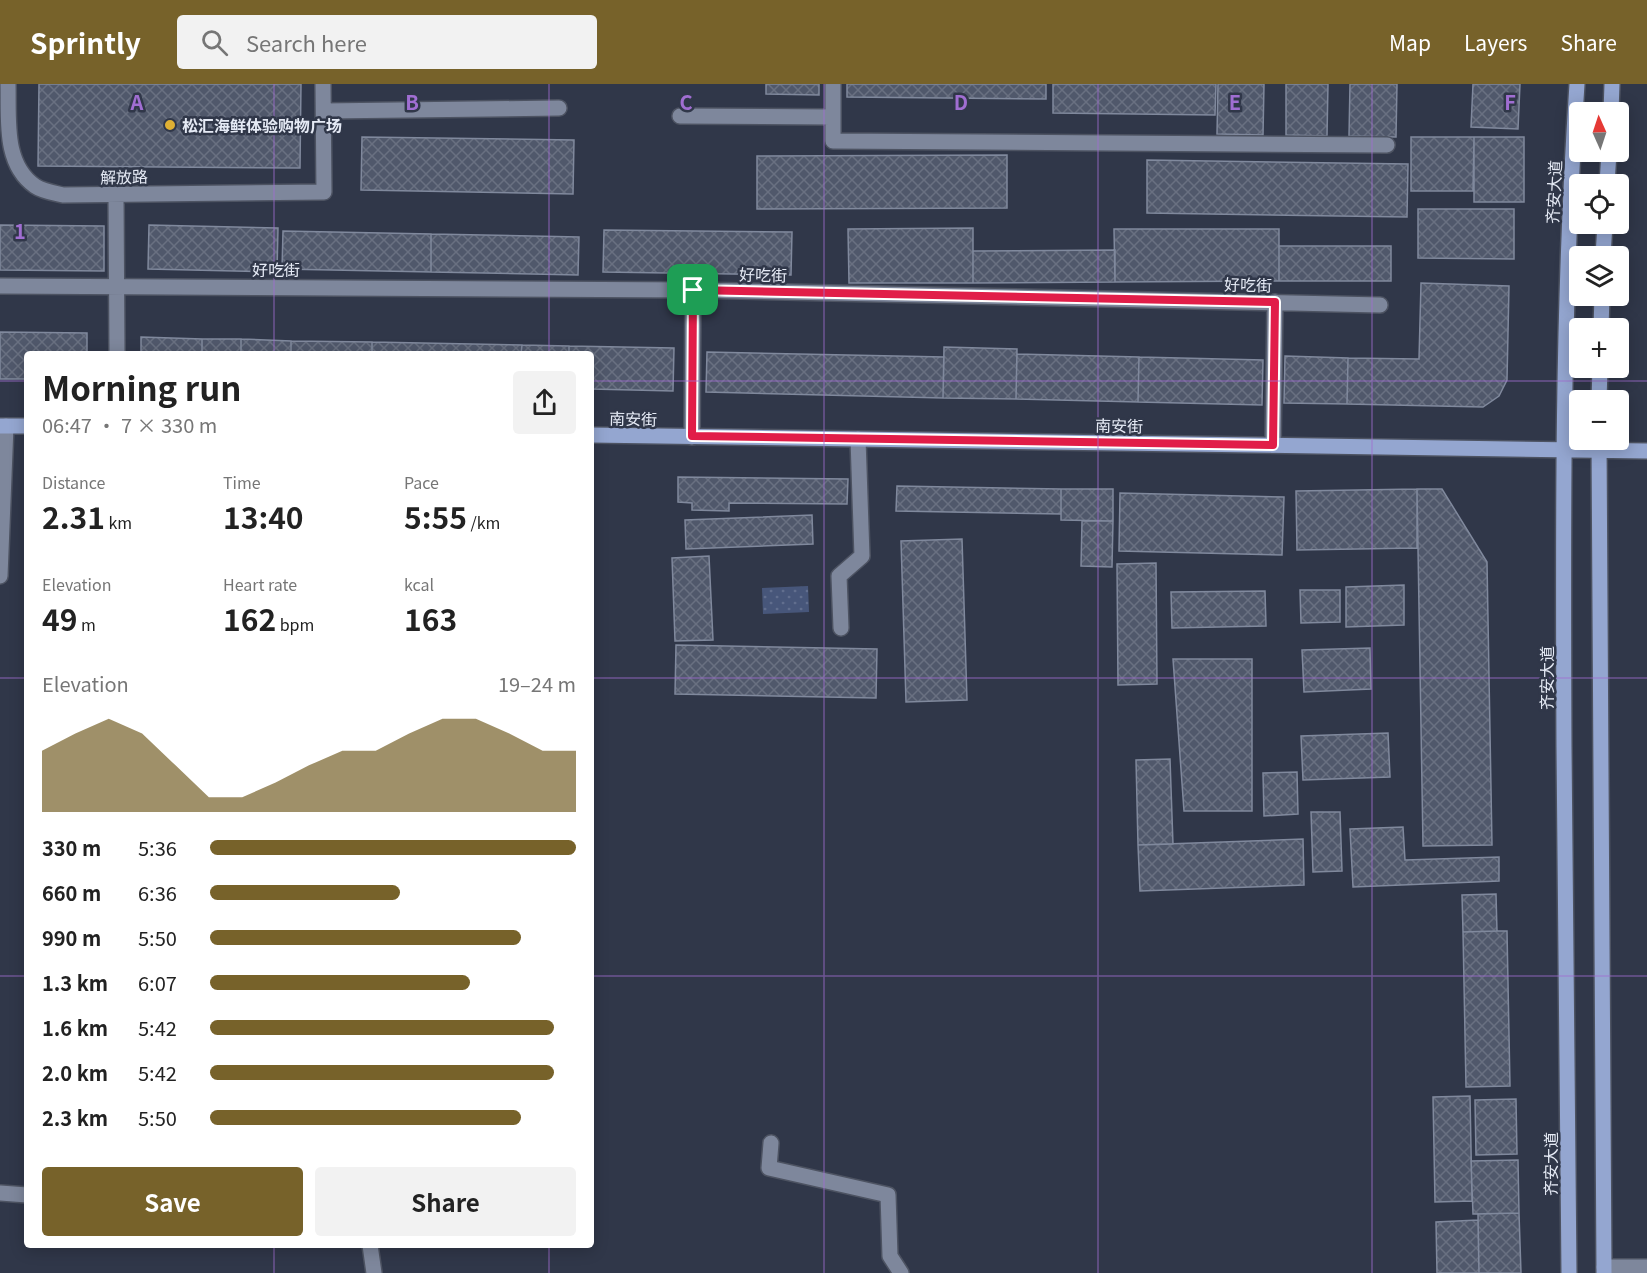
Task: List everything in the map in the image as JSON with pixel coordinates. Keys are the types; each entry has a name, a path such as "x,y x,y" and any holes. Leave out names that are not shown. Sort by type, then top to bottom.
{"main road":[{"name":"齐安大道","path":"1569,1273 1564,450 1568,253 1577,84"},
{"path":"1611,102 1612,84"},
{"path":"3,426 24,426"},
{"name":"南安街","path":"594,435 1569,449"},
{"name":"南安街","path":"1629,449 1647,451"},
{"path":"1599,450 1604,1270"}],"street":[{"name":"解放路","path":"8,84 9,137 16,161 24,175 36,188 63,195 324,192 324,111"},
{"path":"324,84 324,111 559,108"},
{"path":"833,84 833,141 1387,145"},
{"path":"680,116 833,117"},
{"path":"116,195 117,351"},
{"name":"好吃街","path":"0,286 693,290 1380,305"},
{"path":"692,436 693,290"},
{"path":"1273,445 1275,302"},
{"path":"0,576 3,426"},
{"path":"841,628 839,576 862,556 858,439"},
{"path":"771,1143 768,1168 888,1195 890,1257 901,1273"},
{"path":"0,1193 24,1195"},
{"path":"370,1248 374,1273"},
{"path":"1604,1270 1647,1267"}],"shaded area":[{"path":"808,586 809,612 763,614 762,588"}],"building":[{"name":"松汇海鲜体验购物广场","path":"39,84 301,84 300,168 38,166"},
{"path":"766,84 819,84 819,95 766,94"},
{"path":"847,84 1046,84 1046,99 847,97"},
{"path":"1053,84 1216,84 1215,115 1053,113"},
{"path":"1218,84 1264,84 1263,135 1217,134"},
{"path":"1286,84 1328,84 1327,136 1286,135"},
{"path":"1350,84 1397,84 1396,137 1349,136"},
{"path":"1473,84 1520,84 1518,129 1471,127"},
{"path":"362,137 574,140 573,194 361,190"},
{"path":"1411,137 1474,137 1473,191 1411,191"},
{"path":"1474,137 1524,137 1524,202 1474,202"},
{"path":"1007,155 1007,208 757,209 757,156"},
{"path":"1147,160 1408,164 1407,217 1147,213"},
{"path":"1418,209 1514,209 1514,259 1418,258"},
{"path":"0,225 104,226 104,271 0,270"},
{"path":"149,225 278,228 277,272 148,269"},
{"path":"973,228 973,283 849,283 848,229"},
{"path":"1114,229 1279,229 1279,281 1115,282"},
{"path":"604,230 792,232 791,275 603,272"},
{"path":"283,231 431,234 431,272 282,269"},
{"path":"431,234 579,237 578,275 431,272"},
{"path":"1279,246 1391,246 1391,281 1279,281"},
{"path":"1115,250 1115,282 973,283 973,251"},
{"path":"1421,283 1509,286 1507,380 1499,396 1483,407 1347,404 1348,358 1419,359"},
{"path":"0,332 87,333 87,351 24,351 24,379 0,379"},
{"path":"141,337 202,339 202,351 141,351"},
{"path":"202,339 241,339 241,351 202,351"},
{"path":"241,339 291,341 291,351 241,351"},
{"path":"291,341 372,342 372,351 291,351"},
{"path":"372,342 522,345 521,351 372,351"},
{"path":"522,345 569,346 569,351 521,351"},
{"path":"569,346 674,348 673,391 594,389 594,351 569,351"},
{"path":"944,347 1017,349 1016,399 943,398"},
{"path":"707,352 944,357 943,398 706,392"},
{"path":"1017,354 1139,357 1138,402 1016,399"},
{"path":"1285,356 1348,358 1347,404 1284,403"},
{"path":"1139,357 1263,360 1262,405 1138,402"},
{"path":"678,477 848,479 847,504 729,503 729,511 692,510 692,503 678,502"},
{"path":"897,486 1061,489 1061,514 896,511"},
{"path":"1061,489 1113,489 1113,521 1061,520"},
{"path":"1417,489 1417,548 1297,550 1296,491"},
{"path":"1417,489 1442,489 1487,562 1492,845 1423,846"},
{"path":"1120,493 1284,497 1282,555 1119,551"},
{"path":"812,515 813,544 686,549 685,520"},
{"path":"1082,521 1113,521 1112,567 1081,566"},
{"path":"962,539 967,700 906,702 901,541"},
{"path":"709,556 713,640 675,641 672,558"},
{"path":"1156,563 1157,684 1118,685 1117,564"},
{"path":"1404,585 1404,625 1346,627 1346,587"},
{"path":"1300,590 1340,590 1340,622 1301,623"},
{"path":"1265,591 1266,626 1172,628 1171,592"},
{"path":"676,645 877,649 876,698 675,694"},
{"path":"1370,648 1371,689 1304,692 1302,650"},
{"path":"1173,659 1252,659 1252,811 1184,811"},
{"path":"1388,733 1390,777 1303,780 1301,736"},
{"path":"1170,759 1173,844 1138,845 1136,760"},
{"path":"1297,772 1298,814 1264,816 1263,773"},
{"path":"1311,812 1340,812 1342,871 1313,872"},
{"path":"1403,827 1405,860 1499,857 1499,881 1353,887 1350,829"},
{"path":"1303,839 1304,885 1140,891 1138,845"},
{"path":"1496,894 1497,931 1463,932 1462,895"},
{"path":"1507,931 1510,1086 1466,1087 1463,932"},
{"path":"1470,1096 1472,1201 1435,1202 1433,1097"},
{"path":"1516,1099 1517,1154 1476,1155 1475,1100"},
{"path":"1518,1160 1519,1213 1473,1214 1471,1161"},
{"path":"1519,1213 1521,1273 1479,1273 1478,1214"},
{"path":"1478,1220 1479,1273 1437,1273 1436,1222"}],"place":[{"name":"松汇海鲜体验购物广场","path":"170,125"}],"route":[{"path":"693,290 1275,302 1273,445 692,436 693,290"}]}
